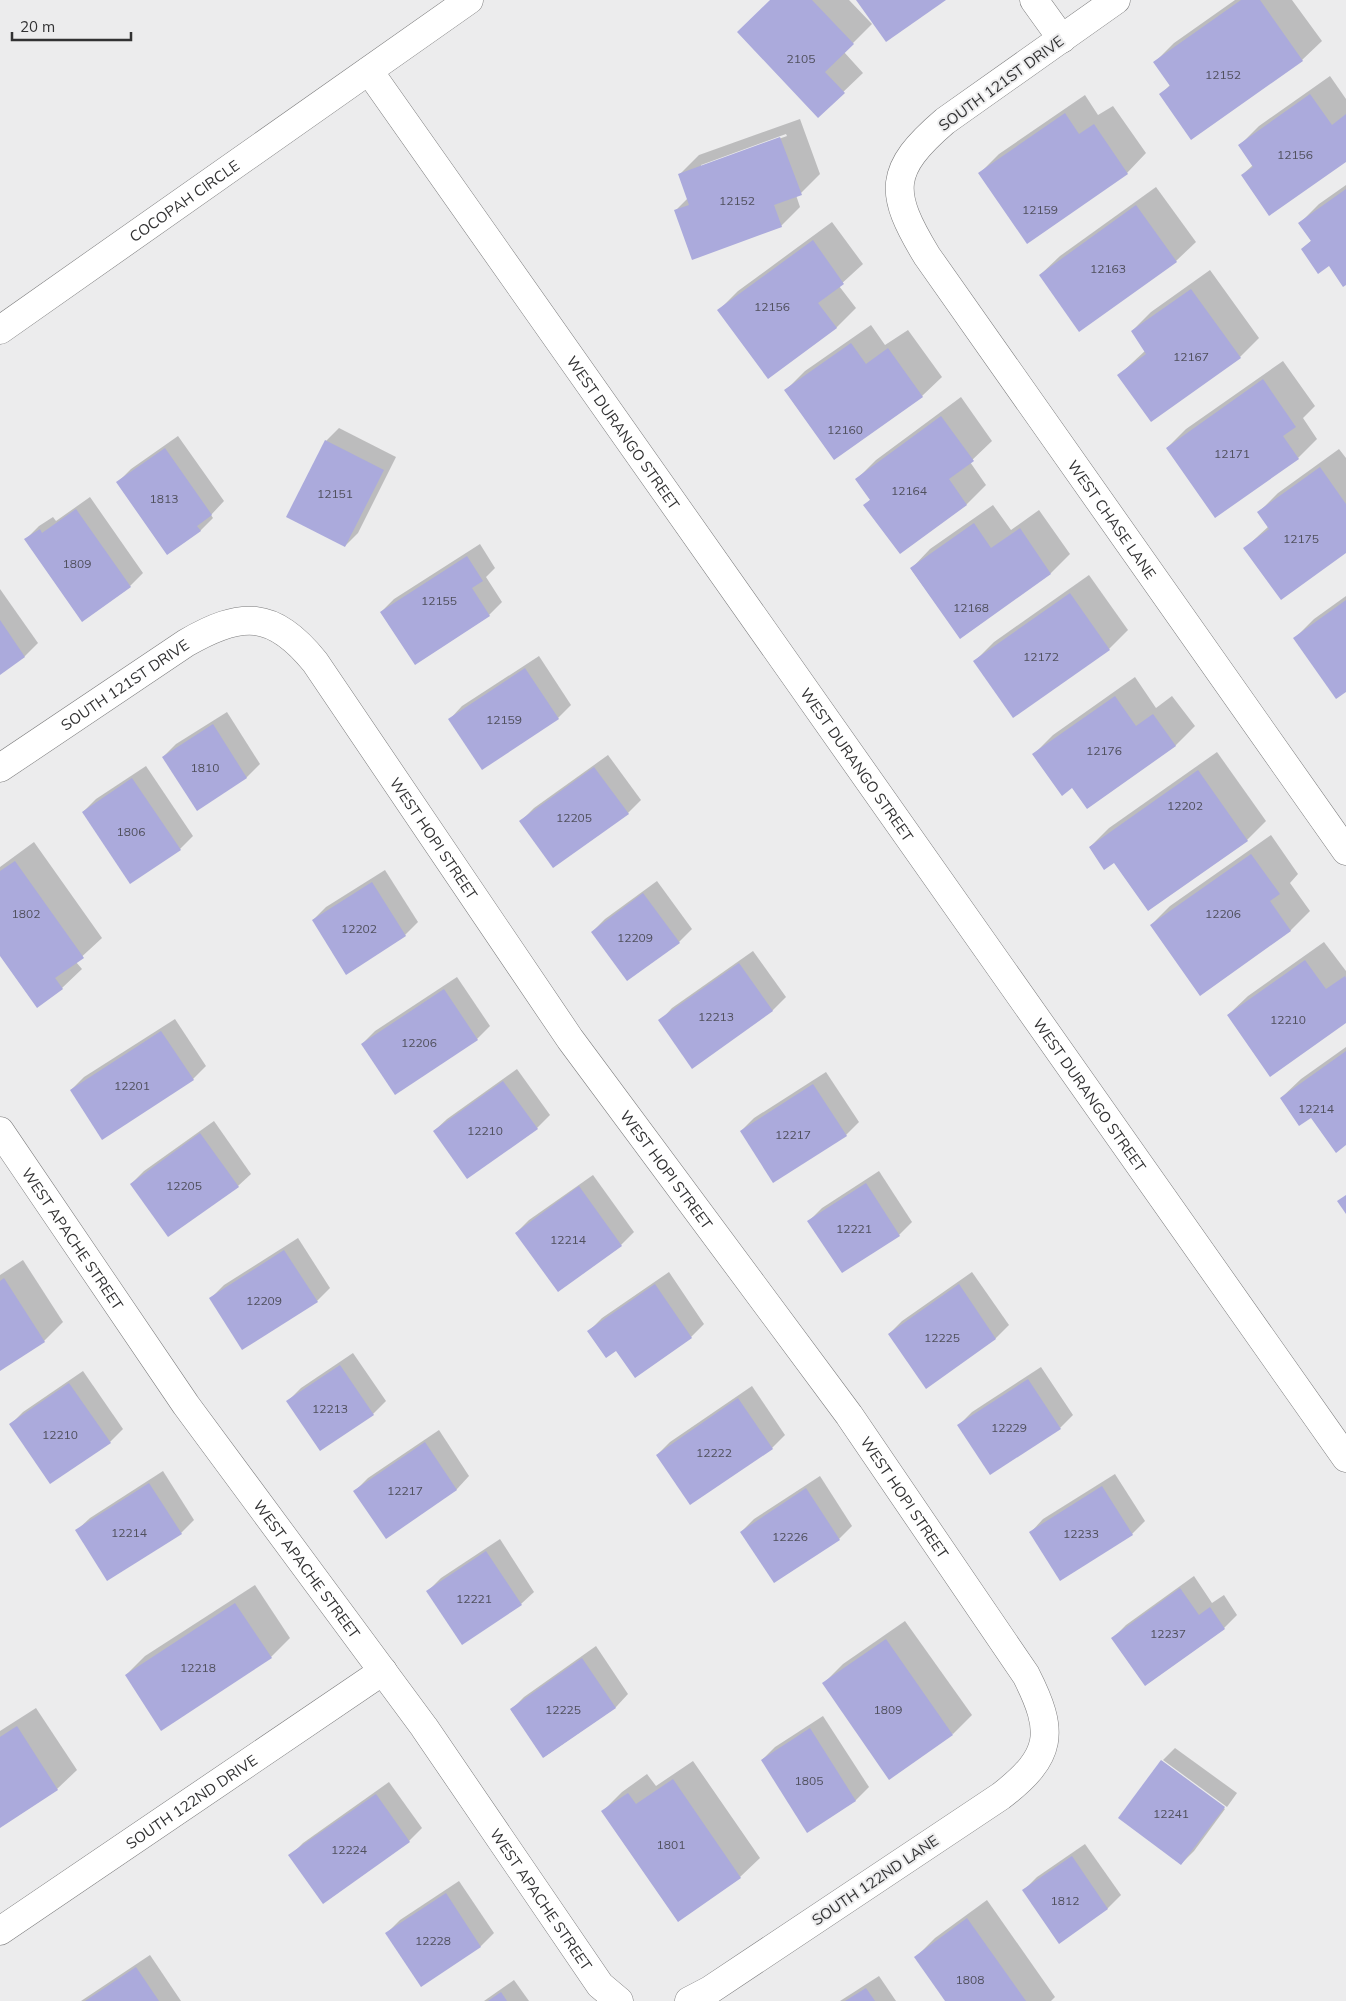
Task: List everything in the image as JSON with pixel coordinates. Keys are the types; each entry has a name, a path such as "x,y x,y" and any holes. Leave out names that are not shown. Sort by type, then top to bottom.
{"street":[{"name":"COCOPAH CIRCLE","path":"0,330 469,0"},
{"path":"1034,0 1062,39"},
{"name":"SOUTH 121ST DRIVE","path":"900,179 909,157 945,121 1062,39 1089,8 1116,0"},
{"name":"WEST DURANGO STREET","path":"369,71 1346,1458"},
{"name":"WEST CHASE LANE","path":"900,179 901,204 912,231 927,256 1346,851"},
{"name":"SOUTH 121ST DRIVE","path":"0,768 201,634 232,622 258,620"},
{"name":"WEST HOPI STREET","path":"258,620 280,629 301,645 315,662 570,1039 876,1453 1026,1675 1036,1694 1044,1719 1045,1742"},
{"name":"WEST APACHE STREET","path":"0,1131 186,1405 424,1727 600,1985 619,2001"},
{"name":"SOUTH 122ND DRIVE","path":"0,1931 383,1671"},
{"name":"SOUTH 122ND LANE","path":"689,2001 710,1990 1001,1796 1019,1782 1035,1764 1045,1742"}],"building":[{"path":"770,0 812,0 854,44 825,72 845,93 818,118 737,32"},
{"path":"856,0 946,0 886,42"},
{"path":"1241,0 1260,0 1303,61 1191,140 1159,94 1170,86 1153,62"},
{"path":"1310,94 1332,125 1346,114 1346,162 1269,216 1241,175 1253,167 1238,145"},
{"path":"1065,113 1079,134 1094,124 1128,174 1027,244 978,173"},
{"path":"780,137 802,195 774,205 782,227 692,260 674,210 689,205 678,174"},
{"path":"1346,189 1346,285 1343,287 1329,266 1318,274 1301,249 1311,241 1298,223"},
{"path":"1136,205 1177,262 1079,332 1039,275"},
{"path":"813,240 844,284 818,303 837,328 768,379 717,310"},
{"path":"1191,289 1241,358 1151,422 1117,375 1146,354 1131,331"},
{"path":"851,343 866,364 888,348 923,397 834,460 784,390"},
{"path":"1263,379 1296,427 1283,436 1299,459 1215,518 1166,448"},
{"path":"941,416 974,461 949,479 967,505 900,554 863,505 870,500 855,479"},
{"path":"325,440 384,470 345,547 286,517"},
{"path":"165,448 212,515 197,526 201,531 167,555 116,482"},
{"path":"1320,467 1346,504 1346,553 1281,600 1243,548 1269,529 1257,512"},
{"path":"76,509 131,587 82,622 24,539 40,529 42,533"},
{"path":"974,523 991,548 1020,528 1051,574 960,639 910,568"},
{"path":"467,556 483,581 472,588 490,616 415,665 380,612"},
{"path":"1070,593 1110,650 1013,718 973,661"},
{"path":"1346,600 1346,692 1336,699 1293,638"},
{"path":"0,620 25,657 0,675"},
{"path":"525,668 559,719 482,770 448,719"},
{"path":"1115,696 1136,726 1153,714 1176,746 1087,809 1072,788 1062,796 1032,754"},
{"path":"213,724 247,778 197,811 162,757"},
{"path":"594,767 629,814 553,868 519,821"},
{"path":"1198,770 1248,841 1148,911 1114,863 1104,870 1089,847"},
{"path":"132,778 181,850 130,884 82,812"},
{"path":"1251,854 1280,894 1270,901 1291,931 1200,996 1150,925"},
{"path":"15,861 84,958 55,978 63,989 37,1008 0,956 0,871"},
{"path":"372,882 406,936 346,975 312,920"},
{"path":"643,893 680,943 627,981 591,932"},
{"path":"1305,960 1326,989 1345,976 1346,1023 1270,1077 1227,1015"},
{"path":"739,963 773,1011 692,1069 658,1020"},
{"path":"444,989 478,1040 395,1095 361,1044"},
{"path":"161,1031 194,1080 102,1140 70,1090"},
{"path":"1346,1051 1346,1145 1336,1153 1311,1118 1299,1126 1280,1098"},
{"path":"503,1081 538,1129 467,1179 433,1131"},
{"path":"813,1084 847,1136 773,1183 740,1131"},
{"path":"200,1133 239,1187 168,1237 130,1184"},
{"path":"866,1183 900,1236 842,1273 807,1221"},
{"path":"579,1186 622,1246 558,1292 515,1233"},
{"path":"1346,1195 1346,1214 1337,1201"},
{"path":"284,1250 318,1302 242,1350 209,1298"},
{"path":"4,1278 45,1342 0,1371 0,1281"},
{"path":"655,1284 692,1338 635,1378 616,1351 606,1358 587,1331"},
{"path":"959,1284 996,1339 926,1389 888,1334"},
{"path":"340,1365 374,1415 320,1451 286,1401"},
{"path":"1028,1379 1061,1429 990,1475 957,1425"},
{"path":"69,1383 111,1443 50,1484 9,1424"},
{"path":"738,1398 773,1449 690,1505 656,1455"},
{"path":"425,1442 457,1490 386,1539 353,1491"},
{"path":"149,1483 182,1534 107,1581 75,1530"},
{"path":"1102,1486 1133,1535 1060,1581 1029,1532"},
{"path":"806,1488 840,1540 774,1583 740,1532"},
{"path":"486,1551 522,1605 462,1645 426,1591"},
{"path":"1180,1588 1199,1615 1210,1607 1225,1629 1145,1686 1111,1638"},
{"path":"235,1603 272,1658 161,1731 125,1675"},
{"path":"886,1639 953,1735 889,1780 822,1683"},
{"path":"582,1658 616,1708 543,1758 510,1709"},
{"path":"17,1726 58,1790 0,1828 0,1737"},
{"path":"810,1728 856,1801 807,1833 761,1760"},
{"path":"1161,1760 1225,1807 1181,1865 1118,1818"},
{"path":"673,1779 741,1878 678,1922 601,1811 628,1793 636,1804"},
{"path":"376,1794 410,1842 323,1904 288,1855"},
{"path":"1072,1856 1108,1909 1059,1944 1022,1890"},
{"path":"446,1893 481,1947 421,1987 385,1933"},
{"path":"967,1918 1026,2001 945,2001 914,1957"},
{"path":"136,1967 159,2001 85,2001"},
{"path":"866,1988 875,2001 845,2001"},
{"path":"501,1992 507,2001 488,2001"}]}
